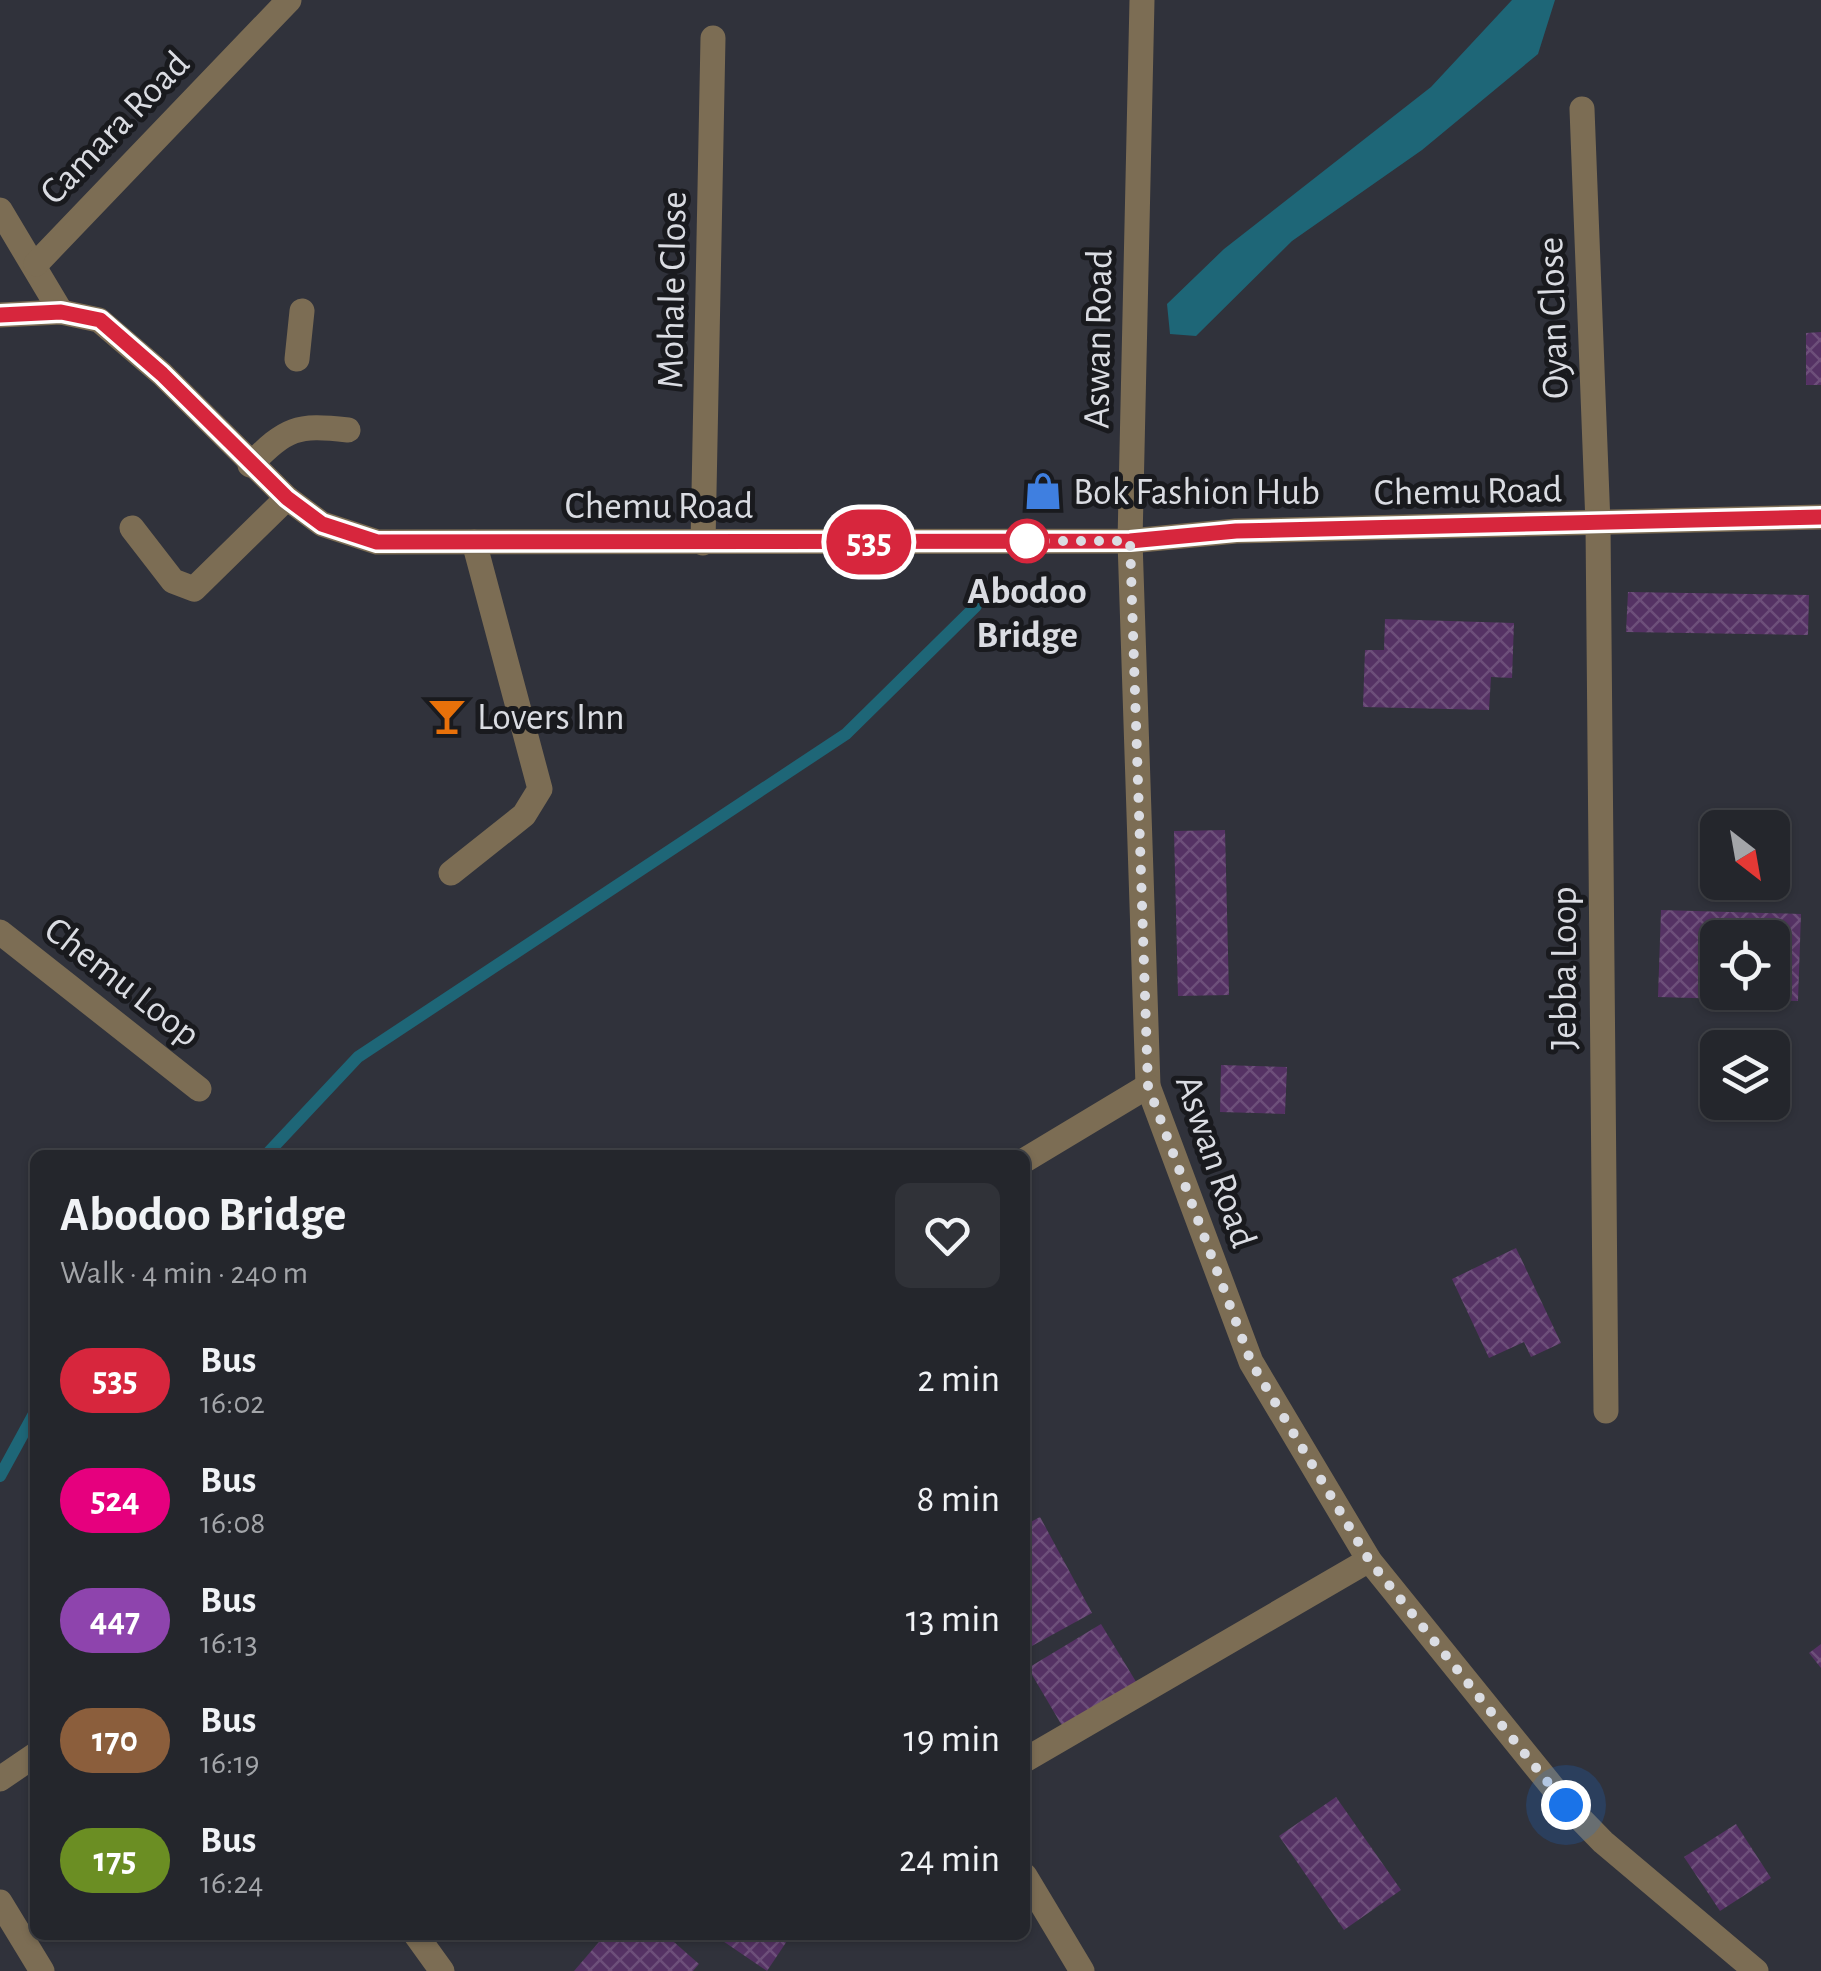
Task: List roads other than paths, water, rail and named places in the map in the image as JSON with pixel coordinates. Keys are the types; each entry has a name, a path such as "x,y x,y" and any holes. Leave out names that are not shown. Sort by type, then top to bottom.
{"street":[{"name":"Camara Road","path":"36,264 289,0"},
{"name":"Aswan Road","path":"1142,0 1130,541 1148,1086 1251,1362 1369,1560 1566,1805 1603,1842 1756,1971"},
{"name":"Mohale Close","path":"703,543 713,38"},
{"name":"Oyan Close","path":"1582,109 1598,524"},
{"path":"0,210 36,264 61,312"},
{"path":"297,359 302,311"},
{"name":"Chemu Road","path":"0,315 61,312 100,320 162,374 287,498 322,524 377,542 1130,541 1236,531 1821,516"},
{"path":"250,465 280,435 297,428 348,430"},
{"path":"132,528 173,581 194,589 287,498"},
{"name":"Jebba Loop","path":"1598,524 1606,1411"},
{"path":"451,873 524,815 540,789 474,542"},
{"name":"Chemu Loop","path":"0,932 200,1089"},
{"path":"1030,1157 1148,1086"},
{"path":"1030,1757 1369,1560"},
{"path":"0,1780 30,1759"},
{"path":"1030,1884 1082,1971"},
{"path":"0,1902 42,1971"},
{"path":"420,1940 442,1971"}],"water":[{"path":"1512,0 1555,0 1538,54 1422,150 1292,241 1196,336 1170,334 1167,304 1224,249 1431,87"}],"waterway":[{"path":"271,1150 358,1057 846,734 976,606"},
{"path":"0,1476 30,1421"}],"place":[{"name":"Bok Fashion Hub","path":"1043,491"},
{"name":"Abodoo Bridge","path":"1027,541"},
{"name":"Lovers Inn","path":"447,716"}]}
